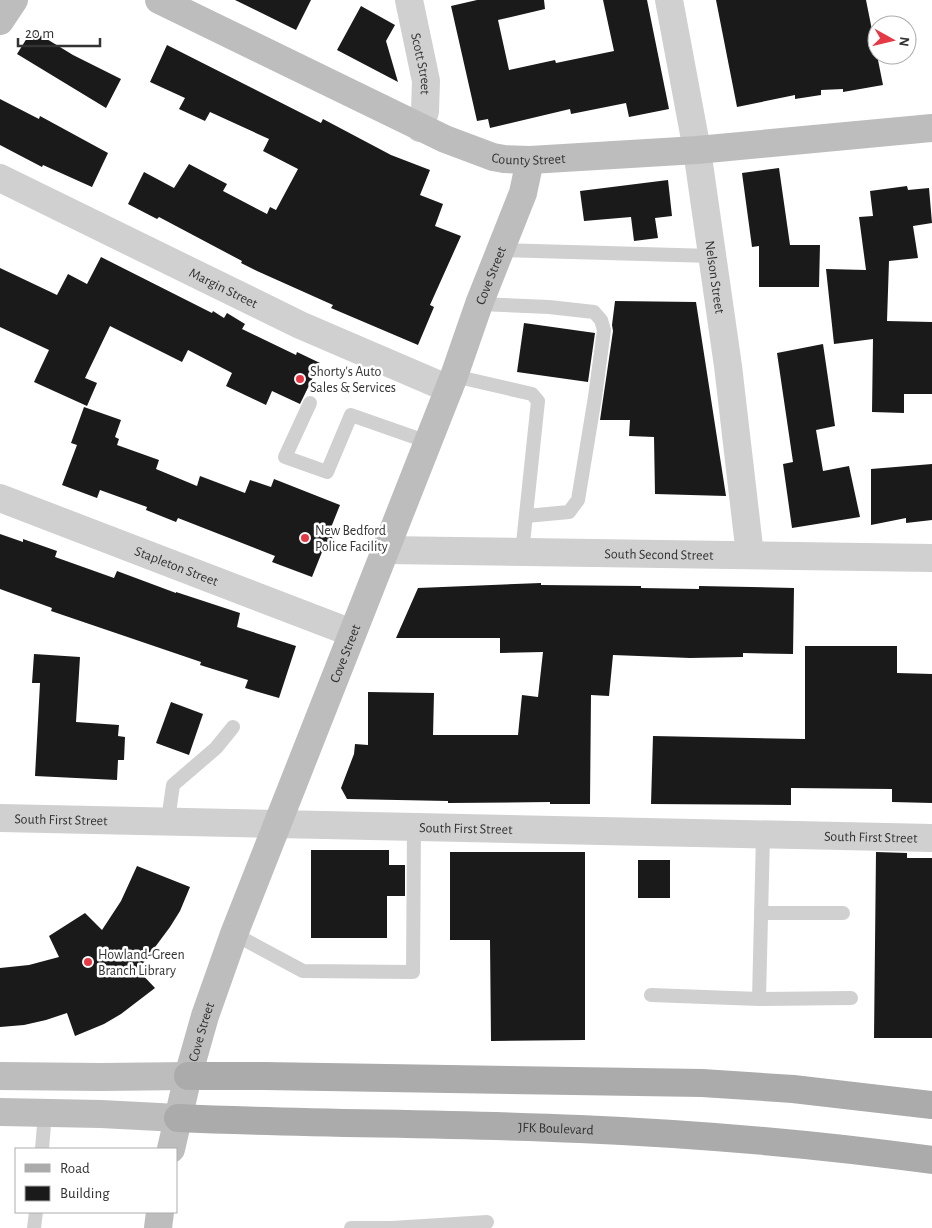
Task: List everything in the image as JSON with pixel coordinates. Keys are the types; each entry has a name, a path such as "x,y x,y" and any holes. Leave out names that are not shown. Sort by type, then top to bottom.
{"main road":[{"path":"0,21 14,0"},
{"name":"County Street","path":"159,0 420,128 504,159 530,160 697,150 932,128"},
{"name":"Cove Street","path":"171,1148 188,1076 205,1016 234,934 452,383 479,304 523,193 530,160"},
{"path":"0,1076 264,1076 702,1083 793,1089 932,1105"},
{"path":"0,1112 178,1118"},
{"name":"JFK Boulevard","path":"178,1118 273,1122 501,1126 680,1134 784,1142 932,1160"},
{"path":"158,1228 160,1213"}],"street":[{"name":"Scott Street","path":"409,0 426,81 426,96 420,128"},
{"name":"Nelson Street","path":"669,0 697,150 713,256 750,555"},
{"name":"Margin Street","path":"0,178 308,329 452,383"},
{"name":"Stapleton Street","path":"0,498 352,633"},
{"name":"South Second Street","path":"385,550 932,558"},
{"name":"South First Street","path":"0,818 168,820 932,838"}],"lane":[{"path":"500,250 713,256"},
{"path":"479,304 549,307 594,312 601,320 604,330 578,500 569,512 526,516"},
{"path":"452,383 532,394 538,401 522,553"},
{"path":"310,403 285,457 328,472 351,415 428,442"},
{"path":"168,820 173,785 216,748 233,728"},
{"path":"234,934 303,971 413,972 414,826"},
{"path":"759,999 763,835"},
{"path":"761,913 843,913"},
{"path":"651,995 759,999 851,998"},
{"path":"42,1148 45,1113"},
{"path":"34,1228 36,1213"},
{"path":"351,1228 392,1228 487,1222"}],"building":[{"path":"235,0 311,0 296,30"},
{"path":"477,0 544,0 545,9 498,20 509,70 555,60 556,63 614,51 603,0 647,0 669,109 629,117 626,103 571,114 570,109 490,128 488,119 477,121 451,6"},
{"path":"716,0 866,0 869,15 867,15 867,65 879,65 883,85 843,92 843,89 821,90 821,95 795,99 795,95 737,107"},
{"path":"361,6 395,25 386,41 398,82 337,50"},
{"path":"32,30 73,55 121,79 106,108 17,54"},
{"path":"167,45 321,123 323,119 391,155 430,170 420,195 443,204 435,226 461,236 430,305 434,307 418,345 331,308 333,305 257,271 241,263 242,261 159,217 157,219 128,204 144,172 174,188 189,164 227,184 223,191 267,214 270,207 276,210 298,169 263,151 269,139 210,112 205,121 179,109 185,98 150,82"},
{"path":"0,99 39,119 40,116 108,153 92,187 43,165 42,167 0,145"},
{"path":"779,168 790,245 820,245 819,287 759,287 759,246 752,247 742,173"},
{"path":"668,180 672,216 655,218 658,238 634,241 631,217 584,221 580,191"},
{"path":"907,186 908,190 929,188 932,223 913,226 918,258 889,261 887,321 932,322 932,394 904,394 904,413 872,412 873,339 834,344 826,269 866,270 859,217 873,216 870,191"},
{"path":"101,257 212,313 213,311 224,318 227,313 245,324 242,329 296,355 297,352 320,363 300,404 272,391 266,405 226,386 232,373 188,350 182,362 110,326 85,378 97,383 87,406 34,382 49,350 0,327 0,268 57,295 68,274 87,284"},
{"path":"615,301 696,302 726,496 655,494 654,437 629,436 630,420 600,420 613,331"},
{"path":"524,323 595,333 588,382 517,372"},
{"path":"823,344 835,426 816,430 823,471 849,466 860,517 792,528 783,464 793,462 777,353"},
{"path":"84,407 121,420 115,437 119,439 117,445 159,460 156,469 197,486 200,476 245,493 250,480 271,487 274,479 340,505 330,530 336,550 322,552 312,577 272,562 275,556 178,518 176,522 146,510 147,507 100,490 97,498 62,485 77,445 71,443"},
{"path":"932,464 932,520 906,523 906,518 871,525 871,469"},
{"path":"0,534 23,542 23,539 57,551 55,557 114,578 117,571 176,593 240,613 237,627 296,646 279,698 245,688 248,680 200,665 201,662 51,611 52,608 0,589"},
{"path":"541,583 541,585 641,586 641,588 699,589 699,586 794,588 793,654 743,653 743,657 690,658 613,655 609,696 591,695 590,804 550,804 550,802 448,803 448,801 347,799 341,788 354,754 355,744 368,745 368,692 434,693 433,735 518,735 522,695 538,697 543,652 500,653 500,638 396,638 418,588"},
{"path":"805,646 897,646 897,673 932,674 932,803 892,802 892,789 791,788 791,805 651,804 653,736 805,739"},
{"path":"34,654 80,657 76,722 119,725 118,736 125,737 124,760 118,760 117,780 35,776 40,683 32,683"},
{"path":"171,702 203,714 189,755 156,743"},
{"path":"311,850 389,850 389,865 405,865 405,896 387,896 387,938 311,938"},
{"path":"450,852 585,852 585,1040 491,1041 490,940 450,940"},
{"path":"876,852 907,853 907,858 932,858 932,1038 874,1038"},
{"path":"638,860 670,860 670,898 638,898"},
{"path":"137,866 190,887 180,911 170,927 138,970 155,988 121,1014 104,1024 75,1036 67,1013 24,1025 0,1027 0,968 29,965 59,957 49,936 85,913 102,930 121,901"}],"place":[{"name":"Shorty's Auto Sales & Services","path":"300,379"},
{"name":"New Bedford Police Facility","path":"305,538"},
{"name":"Howland-Green Branch Library","path":"88,962"}]}
